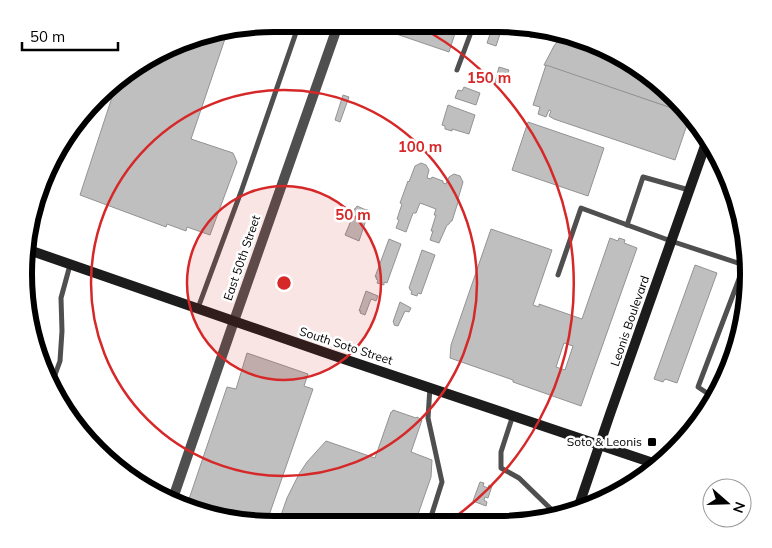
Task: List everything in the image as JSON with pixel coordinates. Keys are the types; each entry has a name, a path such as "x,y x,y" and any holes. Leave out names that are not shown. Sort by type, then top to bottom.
{"main road":[{"name":"Leonis Boulevard","path":"580,501 704,148"},
{"name":"South Soto Street","path":"34,250 70,265 651,461"}],"street":[{"name":"East 50th Street","path":"174,494 336,32"}],"lane":[{"path":"198,308 242,190 296,32"},
{"path":"457,70 471,32"},
{"path":"627,225 643,177 689,190"},
{"path":"558,275 581,208 739,263"},
{"path":"55,375 60,361 62,331 61,298 70,265"},
{"path":"708,394 698,387 740,276"},
{"path":"430,387 428,418 442,482 431,516"},
{"path":"513,415 501,452 501,468 519,478 551,509"}],"building":[{"path":"390,32 455,32 449,52"},
{"path":"491,32 501,32 496,46 487,43"},
{"path":"225,37 191,139 233,153 237,162 210,235 187,227 186,231 167,224 166,227 80,195 113,94 140,73 167,57 196,45"},
{"path":"558,40 576,45 605,57 645,82 675,109 544,65"},
{"path":"546,65 675,109 687,124 675,160 554,119 549,116 551,111 549,110 546,117 538,114 540,107 533,105"},
{"path":"499,67 509,70 504,85 495,82"},
{"path":"464,87 480,93 476,105 455,98 458,90 462,91"},
{"path":"343,95 349,97 340,122 335,120"},
{"path":"448,105 475,115 469,134 445,129 445,126 442,125"},
{"path":"528,122 604,148 588,196 512,170"},
{"path":"421,163 426,165 429,170 427,178 431,179 432,177 446,184 449,177 454,174 460,176 463,182 452,221 447,225 439,243 430,240 436,209 420,203 416,213 413,213 406,232 396,228 402,204 400,203 408,181 415,166"},
{"path":"357,206 369,211 359,241 345,235 355,211 354,209"},
{"path":"491,229 552,250 533,305 539,307 539,304 582,319 610,238 618,241 619,238 625,240 624,243 637,248 581,406 450,358 451,345","holes":["564,343 573,346 565,370 556,367"]},
{"path":"389,239 401,244 387,283 384,282 384,285 377,283 377,277 375,277"},
{"path":"422,250 435,255 421,294 418,293 417,296 411,294 412,291 409,288"},
{"path":"695,265 717,273 677,383 665,379 663,382 654,379"},
{"path":"366,291 378,296 376,301 371,299 365,315 359,311"},
{"path":"400,302 411,308 409,312 405,311 398,326 394,325 393,322"},
{"path":"247,353 308,374 304,386 313,389 269,516 227,511 189,500 227,387 236,389"},
{"path":"393,410 422,420 411,452 432,460 431,477 417,516 281,516 299,474 326,441 375,458"},
{"path":"480,482 484,483 483,486 488,488 489,485 492,486 488,498 485,497 484,500 487,502 486,506 473,501"}],"place":[{"name":"Soto & Leonis","path":"652,442"}]}
